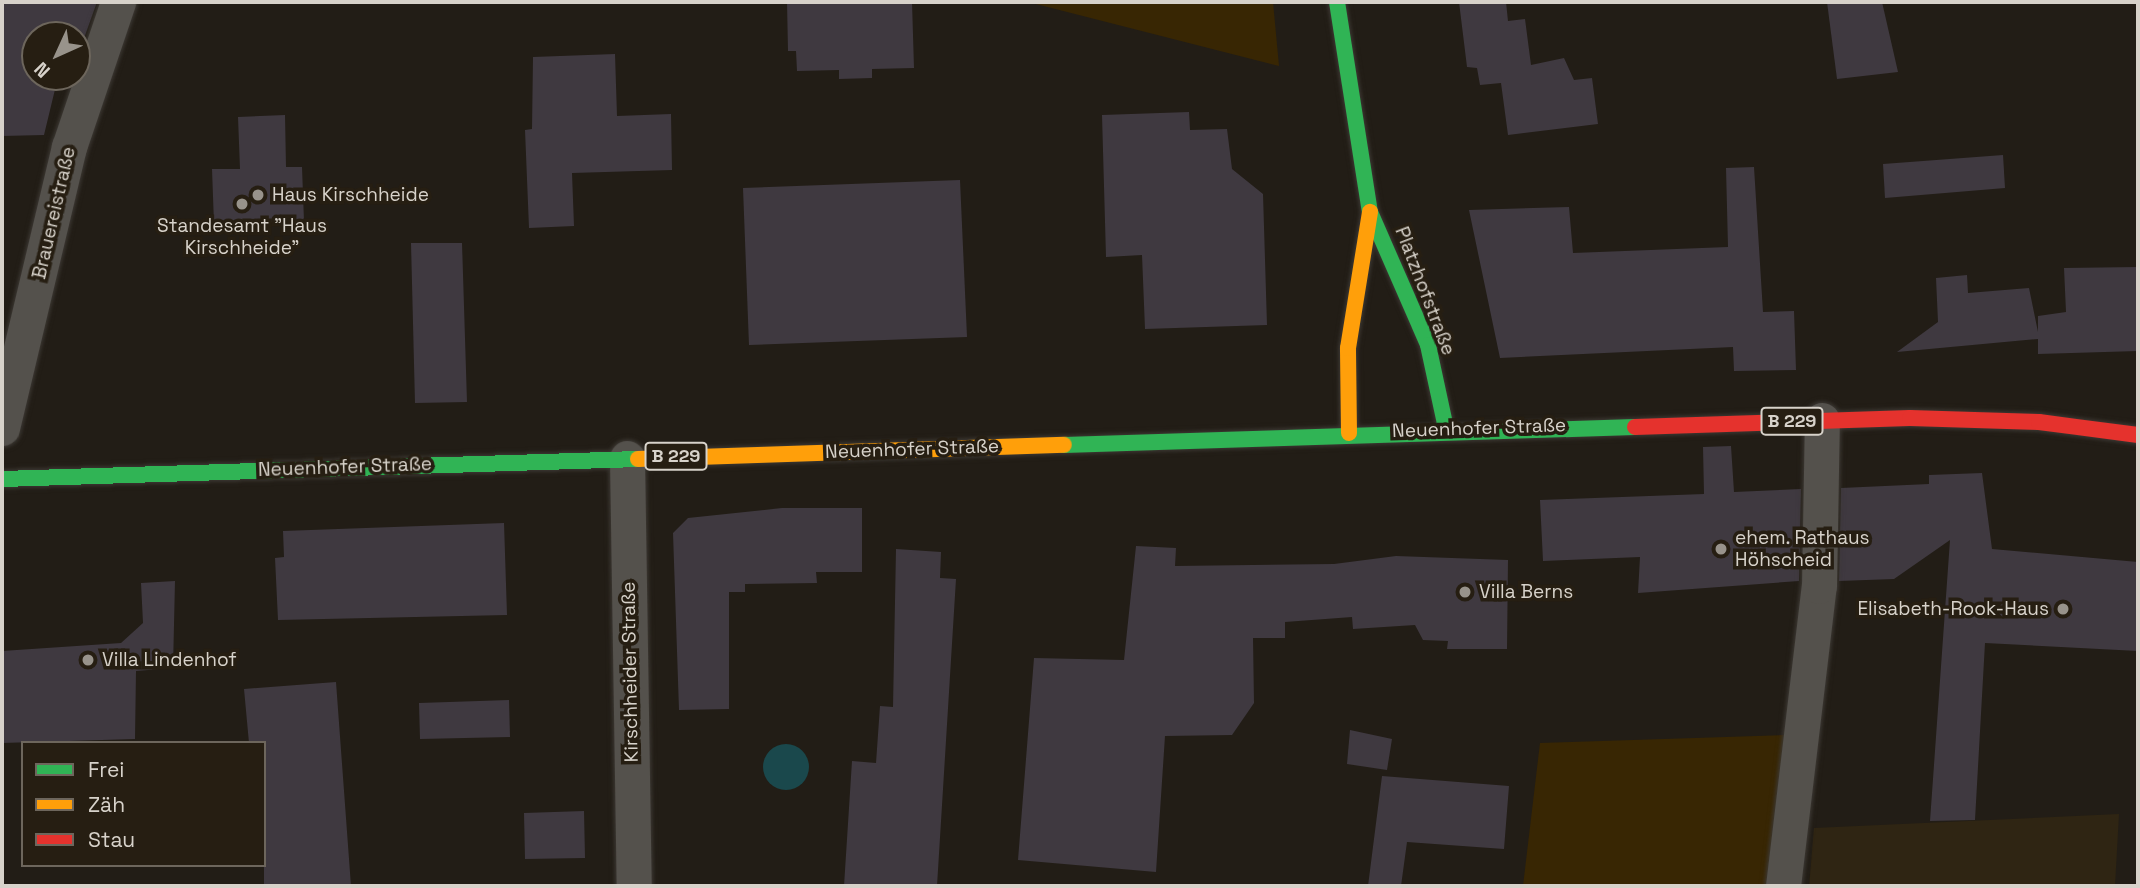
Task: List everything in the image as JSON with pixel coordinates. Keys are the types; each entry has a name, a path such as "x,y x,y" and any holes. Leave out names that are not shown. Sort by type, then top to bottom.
{"main road":[{"name":"Platzhofstraße","path":"1337,2 1370,212 1428,345 1446,428"},
{"name":"Platzhofstraße","path":"1349,433 1348,348 1370,212"},
{"name":"Neuenhofer Straße","path":"2,479 1446,428 1822,420 2039,422 2138,435"}],"street":[{"name":"Brauereistraße","path":"2,428 69,147 118,2"},
{"path":"1783,886 1819,586 1822,420"},
{"name":"Kirschheider Straße","path":"627,458 634,886"}],"shaded area":[{"path":"1028,2 1273,2 1279,66"},
{"path":"1785,735 1768,886 1523,886 1540,743"},
{"path":"2119,814 2115,886 1809,886 1814,828"}],"water":[{"path":"786,744 802,751 809,767 802,783 786,790 770,783 763,767 770,751"}],"building":[{"path":"2,2 97,2 90,21 21,21 21,91 55,91 44,135 2,136"},
{"path":"787,2 912,2 914,68 872,69 872,78 839,79 839,70 797,71 796,51 788,51"},
{"path":"1459,2 1506,2 1508,21 1525,19 1531,65 1564,58 1574,80 1592,78 1598,124 1508,135 1501,83 1480,85 1477,68 1467,67"},
{"path":"1827,2 1882,2 1898,72 1837,79"},
{"path":"615,54 617,116 671,114 672,170 572,173 574,226 529,228 525,130 532,129 533,57"},
{"path":"1189,112 1190,130 1227,129 1232,169 1263,194 1267,325 1145,329 1142,255 1106,257 1102,115"},
{"name":"Haus Kirschheide","path":"285,115 286,167 302,167 304,221 214,224 212,169 240,169 238,117"},
{"path":"2003,155 2005,188 1885,198 1883,164"},
{"path":"1754,167 1763,312 1794,311 1796,370 1734,371 1733,347 1500,358 1469,210 1569,207 1573,253 1728,247 1726,168"},
{"path":"960,180 967,337 749,345 743,188"},
{"path":"411,243 462,243 467,402 415,403"},
{"path":"2138,267 2138,351 2038,354 2038,339 1897,352 1938,322 1936,278 1967,275 1968,293 2029,288 2038,332 2038,316 2066,312 2064,268"},
{"name":"ehem. Rathaus Höhscheid","path":"1731,446 1734,492 1801,489 1799,581 1638,593 1640,557 1543,561 1540,500 1704,494 1703,447"},
{"path":"1982,473 1992,549 2138,562 2138,651 1985,643 1975,820 1930,821 1950,540 1894,579 1839,581 1841,488 1929,484 1929,475"},
{"path":"782,508 862,508 862,572 816,572 817,583 745,584 745,592 729,592 729,709 679,710 673,533 688,518"},
{"path":"504,523 507,615 278,620 275,558 284,557 283,531"},
{"path":"1136,546 1176,548 1175,566 1334,564 1396,556 1508,560 1507,649 1447,649 1448,641 1423,640 1415,625 1353,629 1352,617 1285,622 1285,638 1253,638 1254,703 1232,735 1165,736 1156,872 1018,860 1034,658 1124,660"},
{"path":"896,549 941,552 940,578 956,579 937,886 844,886 852,761 876,763 880,706 893,707"},
{"name":"Villa Lindenhof","path":"175,581 173,668 136,671 135,739 2,743 2,651 121,643 143,623 141,583"},
{"path":"336,682 351,886 264,886 266,741 249,741 244,689"},
{"path":"509,700 510,737 420,739 419,703"},
{"path":"1350,730 1392,739 1387,770 1347,764"},
{"path":"1382,776 1509,786 1504,849 1407,842 1401,886 1368,886"},
{"path":"584,811 585,858 525,859 524,813"}],"traffic: fast":[{"path":"1337,2 1370,212 1428,345 1446,428"},
{"path":"1064,445 1635,427"},
{"path":"2,479 638,459"}],"traffic: slow":[{"path":"1349,433 1348,348 1370,212"},
{"path":"638,459 1064,445"}],"traffic: jam":[{"path":"1635,427 1910,418 2039,422 2138,435"}],"place":[{"name":"Haus Kirschheide","path":"258,195"},
{"name":"Standesamt \"Haus Kirschheide\"","path":"242,204"},
{"name":"ehem. Rathaus Höhscheid","path":"1721,549"},
{"name":"Villa Berns","path":"1465,592"},
{"name":"Elisabeth-Rook-Haus","path":"2063,609"},
{"name":"Villa Lindenhof","path":"88,660"}]}
